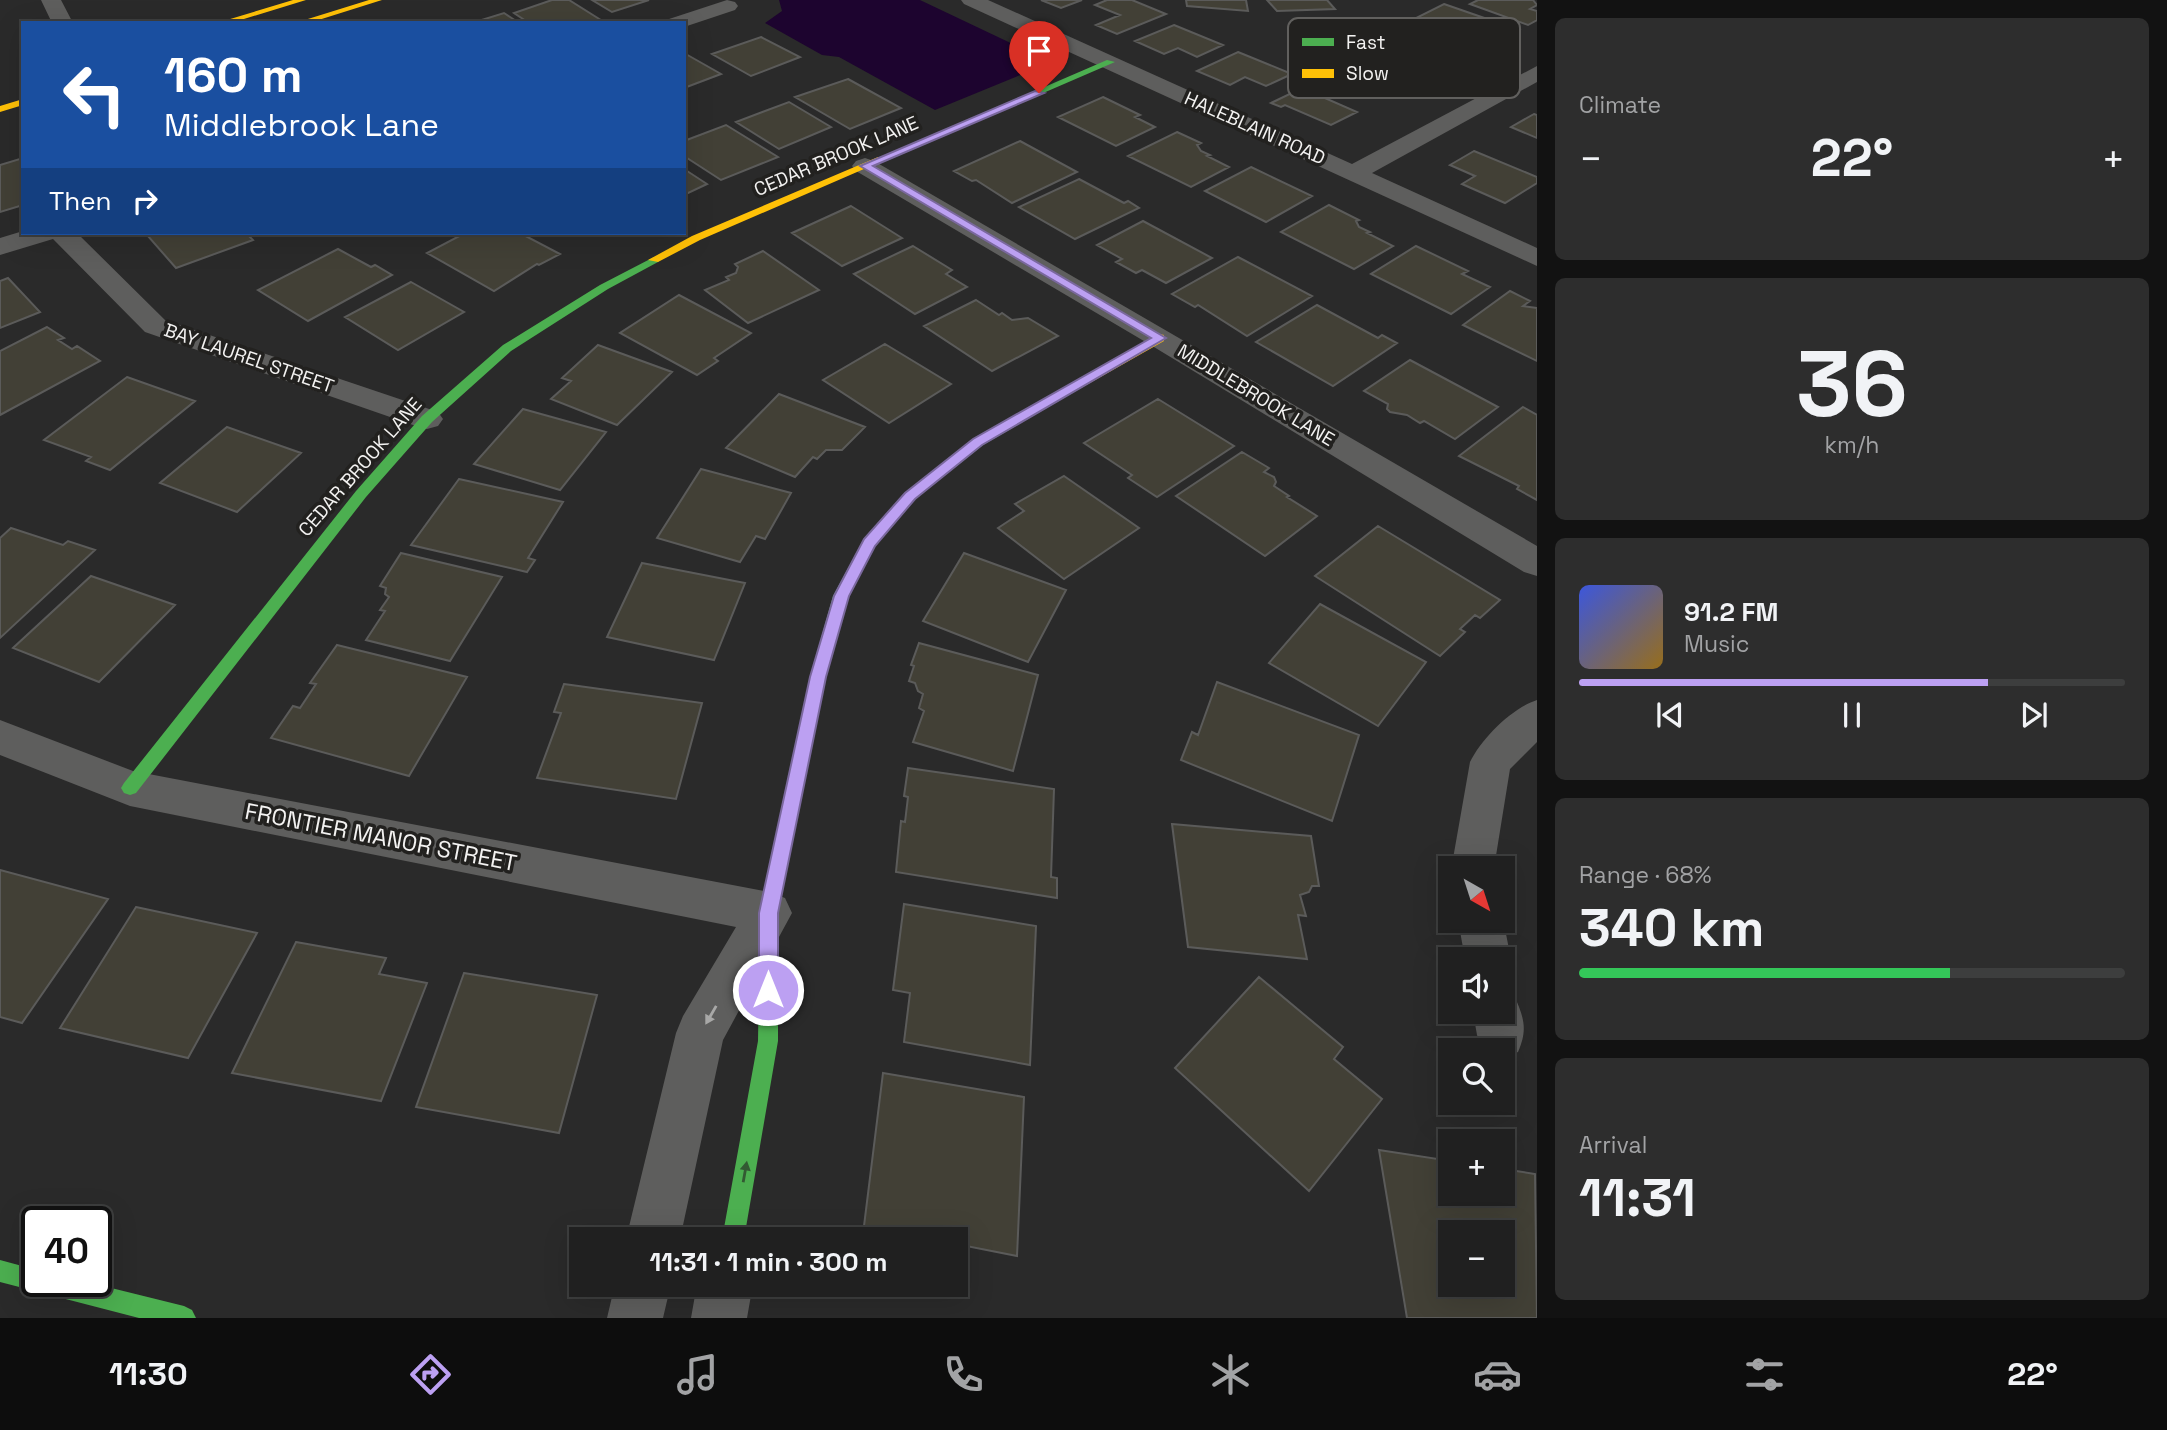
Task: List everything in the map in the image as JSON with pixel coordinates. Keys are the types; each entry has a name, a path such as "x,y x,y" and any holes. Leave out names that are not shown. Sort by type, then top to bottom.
{"street":[{"path":"51,0 62,21"},
{"path":"228,21 302,0"},
{"path":"306,21 378,0"},
{"name":"HALEBLAIN ROAD","path":"971,0 1537,258"},
{"path":"682,21 727,6"},
{"name":"CEDAR BROOK LANE","path":"130,788 361,494 427,419 507,348 604,287 696,239 1110,62"},
{"path":"1520,82 1537,73"},
{"path":"1354,173 1491,98"},
{"path":"0,109 21,104"},
{"name":"MIDDLEBROOK LANE","path":"865,166 1537,563"},
{"path":"0,247 38,235"},
{"name":"BAY LAUREL STREET","path":"64,235 155,326 427,419"},
{"path":"735,1227 768,1041 769,913 818,677 841,596 869,543 910,496 978,442 1160,338"},
{"path":"1474,856 1491,762 1537,716"},
{"name":"FRONTIER MANOR STREET","path":"0,737 130,788 769,913"},
{"path":"656,1227 701,1033 769,913"},
{"path":"0,1271 21,1277"},
{"path":"101,1297 184,1318"},
{"path":"635,1318 640,1297"},
{"path":"719,1318 723,1297"}],"shaded area":[{"path":"779,0 920,0 1036,55 1040,67 935,110 839,57 822,55 765,23 782,11"}],"building":[{"path":"552,0 569,0 602,21 526,21 514,13"},
{"path":"592,0 649,0 612,12"},
{"path":"1041,0 1082,0 1061,8"},
{"path":"1107,0 1132,0 1166,14 1117,34 1096,25 1120,15 1095,5"},
{"path":"1186,0 1246,0 1248,11 1187,6"},
{"path":"1267,0 1327,0 1335,9 1277,11"},
{"path":"1478,0 1533,0 1537,5 1530,9 1537,11 1537,20 1528,25 1520,22 1520,18 1509,18 1470,4"},
{"path":"1444,4 1484,18 1416,18"},
{"path":"504,13 516,21 478,21"},
{"path":"1174,25 1223,45 1197,57 1178,48 1164,54 1135,41"},
{"path":"761,37 800,57 751,76 712,54"},
{"path":"1238,52 1288,72 1288,76 1266,86 1245,77 1230,85 1197,71"},
{"path":"686,54 721,74 686,87"},
{"path":"848,79 901,108 850,129 795,97"},
{"path":"1288,95 1288,98 1325,98 1357,112 1331,125 1285,105 1281,107 1271,103"},
{"path":"1103,97 1140,115 1135,117 1155,127 1116,146 1058,117"},
{"path":"789,102 831,127 779,149 736,122"},
{"path":"1534,114 1537,115 1537,138 1511,127"},
{"path":"726,125 778,157 721,180 686,157 686,140"},
{"path":"1177,132 1201,143 1197,145 1201,151 1229,167 1191,187 1128,156"},
{"path":"1020,141 1077,172 1012,203 976,180 972,181 954,171"},
{"path":"1474,151 1537,177 1537,183 1505,203 1462,184 1475,176 1450,165"},
{"path":"21,159 21,206 0,212 0,165"},
{"path":"1251,167 1312,196 1266,222 1205,191"},
{"path":"686,170 707,184 686,194"},
{"path":"1079,179 1139,208 1075,239 1019,207"},
{"path":"1329,205 1359,220 1356,221 1359,227 1393,246 1354,269 1281,232"},
{"path":"851,206 902,238 842,266 792,233"},
{"path":"1143,221 1212,258 1166,283 1142,270 1136,273 1116,262 1122,259 1097,245"},
{"path":"147,235 248,235 253,240 176,268"},
{"path":"461,235 524,235 560,254 537,264 494,291 427,253"},
{"path":"913,246 952,270 946,274 967,287 915,314 854,274"},
{"path":"1416,246 1468,271 1462,274 1490,287 1451,314 1371,274"},
{"path":"338,249 392,275 308,321 258,290"},
{"path":"763,251 819,290 748,323 705,290 729,280 726,277 736,273 738,267 735,264"},
{"path":"1238,257 1312,296 1247,336 1198,305 1195,307 1172,294"},
{"path":"8,278 40,312 0,328 0,281"},
{"path":"411,282 464,312 398,350 345,317"},
{"path":"1510,291 1530,301 1523,306 1537,308 1537,361 1463,325"},
{"path":"679,295 751,333 714,358 718,361 697,375 620,333"},
{"path":"976,300 999,315 1002,313 1012,320 1028,318 1058,336 992,371 924,326"},
{"path":"1317,305 1378,338 1382,335 1397,343 1333,386 1256,342"},
{"path":"47,327 64,338 58,340 72,349 77,346 100,361 0,415 0,351"},
{"path":"885,344 951,384 889,423 823,380"},
{"path":"598,345 672,372 617,425 551,399 571,381 562,378"},
{"path":"1410,360 1498,407 1455,439 1424,421 1420,423 1407,415 1390,412 1387,409 1388,404 1364,391"},
{"path":"127,377 195,401 110,470 86,461 91,457 44,440"},
{"path":"779,394 865,427 842,450 826,450 817,459 813,457 795,477 726,448"},
{"path":"1158,399 1234,446 1157,497 1128,478 1132,475 1084,443"},
{"path":"1523,407 1537,415 1537,500 1517,489 1519,486 1459,456"},
{"path":"523,409 606,432 560,490 474,464"},
{"path":"227,427 301,453 237,512 160,483"},
{"path":"1242,452 1269,468 1264,472 1274,477 1274,486 1317,516 1265,556 1176,496"},
{"path":"701,469 791,493 765,539 756,536 740,562 657,538"},
{"path":"1064,476 1139,528 1064,579 998,528 1024,511 1015,504"},
{"path":"459,479 563,502 528,558 535,560 527,572 411,545"},
{"path":"1378,526 1500,600 1480,618 1475,615 1460,629 1465,632 1440,656 1315,576"},
{"path":"11,528 63,545 68,541 95,550 0,638 0,538"},
{"path":"401,553 502,577 450,661 366,640 385,611 380,610 389,597 385,594 386,588 380,586"},
{"path":"964,553 1066,590 1028,662 923,621"},
{"path":"642,563 745,583 714,660 607,637"},
{"path":"91,576 175,605 99,682 13,648"},
{"path":"1320,604 1426,662 1378,726 1269,663"},
{"path":"919,643 1038,675 1013,771 913,742 924,711 919,708 923,694 918,691 915,683 909,681 914,666 911,665"},
{"path":"337,645 467,677 409,776 271,738 293,706 300,708 316,684 310,683"},
{"path":"1217,682 1359,735 1332,821 1181,760 1192,732 1198,735"},
{"path":"564,684 702,703 676,799 537,778 561,713 554,712"},
{"path":"908,768 1054,789 1051,877 1057,878 1057,898 896,872 901,821 905,822 908,797 904,796"},
{"path":"1172,824 1311,836 1319,886 1312,886 1309,892 1300,895 1306,916 1298,915 1307,959 1188,947"},
{"path":"0,870 108,899 22,1023 0,1017"},
{"path":"904,904 1036,926 1030,1065 904,1042 910,993 893,990"},
{"path":"136,907 257,933 188,1058 60,1028"},
{"path":"296,942 386,958 379,974 427,983 381,1101 232,1073"},
{"path":"464,973 597,995 559,1133 416,1107"},
{"path":"1259,977 1343,1047 1334,1059 1382,1099 1309,1191 1175,1068"},
{"path":"883,1073 1024,1097 1017,1256 968,1246 968,1227 864,1226"},
{"path":"1379,1150 1438,1159 1438,1206 1515,1206 1515,1171 1535,1174 1537,1318 1407,1318"}],"traffic: fast":[{"path":"882,159 1110,62"},
{"path":"130,788 361,494 427,419 507,348 604,287 654,260"},
{"path":"735,1227 768,1041 769,913 818,677 841,596 869,543 910,496 978,442 1077,385"},
{"path":"0,1271 21,1277"},
{"path":"101,1297 184,1318"}],"traffic: slow":[{"path":"228,21 302,0"},
{"path":"306,21 378,0"},
{"path":"0,109 21,103"},
{"path":"654,260 696,238 882,159"},
{"path":"1077,385 1160,338"}],"route":[{"path":"768,990 769,913 818,677 841,596 869,543 910,496 978,442 1160,338 865,166 1039,93"}]}
